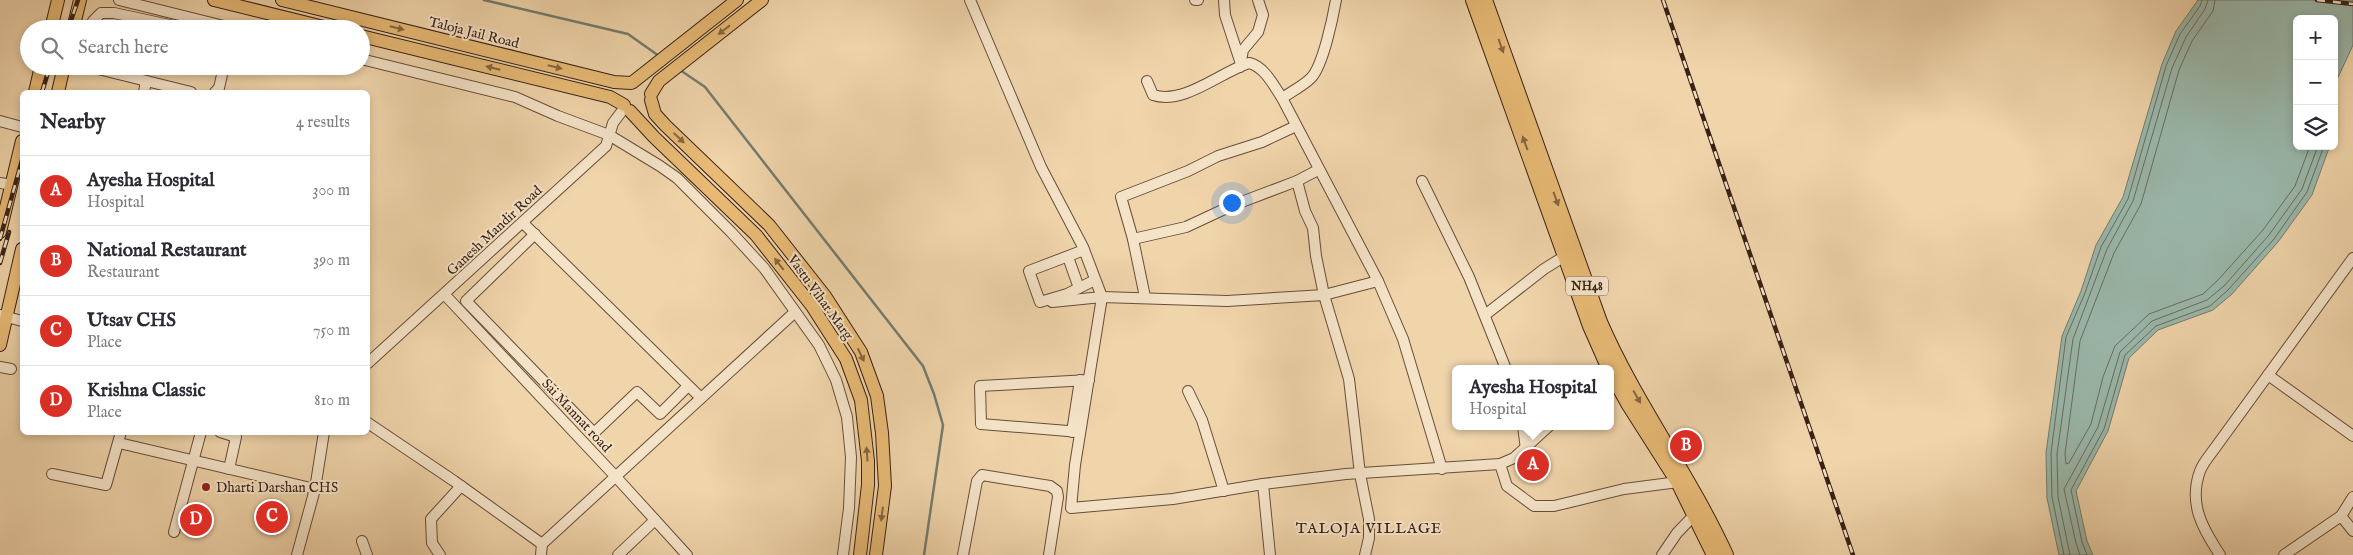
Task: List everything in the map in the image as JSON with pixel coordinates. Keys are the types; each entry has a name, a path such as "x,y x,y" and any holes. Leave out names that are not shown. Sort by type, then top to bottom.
{"highway":[{"name":"NH48","path":"1473,0 1590,326 1610,365"},
{"name":"NH48","path":"1485,0 1600,322 1611,365"},
{"name":"NH48","path":"1614,371 1726,555"},
{"name":"NH48","path":"1614,372 1629,405 1698,510 1714,555"}],"main road":[{"path":"52,20 58,0"},
{"path":"75,20 80,0"},
{"path":"214,0 295,20"},
{"name":"Taloja Jail Road","path":"282,0 363,20"},
{"path":"626,108 621,97 622,91 737,0"},
{"path":"370,38 610,97 626,108 642,111 646,108 659,81 762,0"},
{"name":"Taloja Jail Road","path":"370,22 605,80 632,83"},
{"path":"35,90 39,75"},
{"path":"58,90 62,75"},
{"path":"632,83 644,85 660,120 768,225 825,296 860,352 876,396 882,433 884,486 876,555"},
{"name":"Vastu Vihar Marg","path":"626,108 756,235 812,306 846,359 861,400 868,461 867,502 860,555"},
{"path":"0,232 6,184 20,146"},
{"path":"0,345 4,316 20,257"}],"street":[{"path":"119,0 200,20"},
{"path":"971,0 1041,167 1084,250 1102,297 1084,380 1076,432 1071,508 1173,499 1262,484 1360,474 1500,464 1514,458 1544,430"},
{"path":"1224,0 1225,15 1240,65"},
{"path":"1240,65 1243,50 1258,32 1261,24 1263,15 1258,0"},
{"path":"1282,98 1312,77 1323,52 1336,0"},
{"path":"94,20 101,13 114,13 146,20"},
{"path":"370,62 516,97 558,116 609,135 660,166 694,194 764,268 827,360 836,380 847,417 851,483 843,555"},
{"path":"1147,81 1153,95 1163,99 1188,92 1240,65 1249,63 1254,64 1268,78 1282,98 1318,170 1378,281 1403,340 1442,469"},
{"path":"122,75 183,90"},
{"path":"217,90 222,75"},
{"path":"144,90 146,81"},
{"name":"Ganesh Mandir Road","path":"370,361 606,146 616,117 626,108"},
{"path":"0,121 20,126"},
{"path":"1145,297 1133,239 1121,197 1123,194 1188,171 1218,156 1262,142 1296,126"},
{"path":"1133,239 1186,227 1231,206 1297,181 1318,170"},
{"path":"1297,181 1305,211 1313,228 1316,256 1324,295 1349,379 1360,474 1369,519 1365,555"},
{"path":"1422,181 1466,269 1504,365"},
{"path":"523,223 701,398"},
{"path":"535,234 466,302 594,433 637,392 660,414 688,386"},
{"path":"1084,250 1029,271 1040,302 1096,280"},
{"path":"1484,315 1544,269 1565,256"},
{"path":"1068,257 1079,288"},
{"path":"2220,555 2206,533 2195,505 2200,471 2268,375 2350,270 2353,258"},
{"path":"1052,302 1102,297 1226,301 1324,295 1378,281"},
{"name":"Sai Mannat road","path":"444,295 687,555"},
{"path":"541,555 542,544 795,312"},
{"path":"4,316 20,320"},
{"path":"0,367 11,369"},
{"path":"2268,375 2353,436"},
{"path":"1076,432 981,424 980,386 1084,380"},
{"path":"1188,391 1202,420 1224,491"},
{"path":"370,424 462,486 542,544"},
{"path":"1524,430 1526,448"},
{"path":"174,532 200,435"},
{"path":"229,469 236,437 230,435"},
{"path":"297,555 315,489 324,435"},
{"path":"52,474 106,485 120,438 194,460 315,489"},
{"path":"1500,464 1507,486 1534,506 1554,506 1624,489 1678,482"},
{"path":"963,555 977,481 982,475 1050,486 1057,491 1058,497 1049,555"},
{"path":"1262,484 1270,555"},
{"path":"440,555 432,542 431,519 462,486"},
{"path":"2284,555 2341,516 2353,497"},
{"path":"1662,555 1698,510"},
{"path":"2341,516 2353,531"},
{"path":"618,555 655,520"},
{"path":"362,541 367,555"}],"water":[{"path":"2198,0 2353,0 2353,45 2338,77 2338,15 2293,15 2293,150 2328,150 2312,195 2278,242 2232,294 2213,310 2158,330 2129,358 2108,431 2076,491 2087,541 2093,555 2059,555 2047,498 2046,453 2062,336 2081,291 2096,245 2123,197 2162,64 2176,31"}],"waterway":[{"path":"484,0 628,34 659,56"},
{"path":"680,70 705,87 923,366 943,425 924,555"}],"railway":[{"path":"71,20 78,0"},
{"path":"1663,0 1853,555"},
{"path":"2317,0 2353,4"},
{"path":"43,90 47,75"},
{"path":"0,239 20,167"},
{"path":"0,263 9,232"}],"place":[{"name":"National Restaurant","path":"1686,446"},
{"name":"Ayesha Hospital","path":"1533,465"},
{"name":"Dharti Darshan CHS","path":"206,487"},
{"name":"Utsav CHS","path":"272,517"},
{"name":"Krishna Classic","path":"196,520"}],"district":[{"name":"TALOJA VILLAGE","path":"1369,528"}]}
